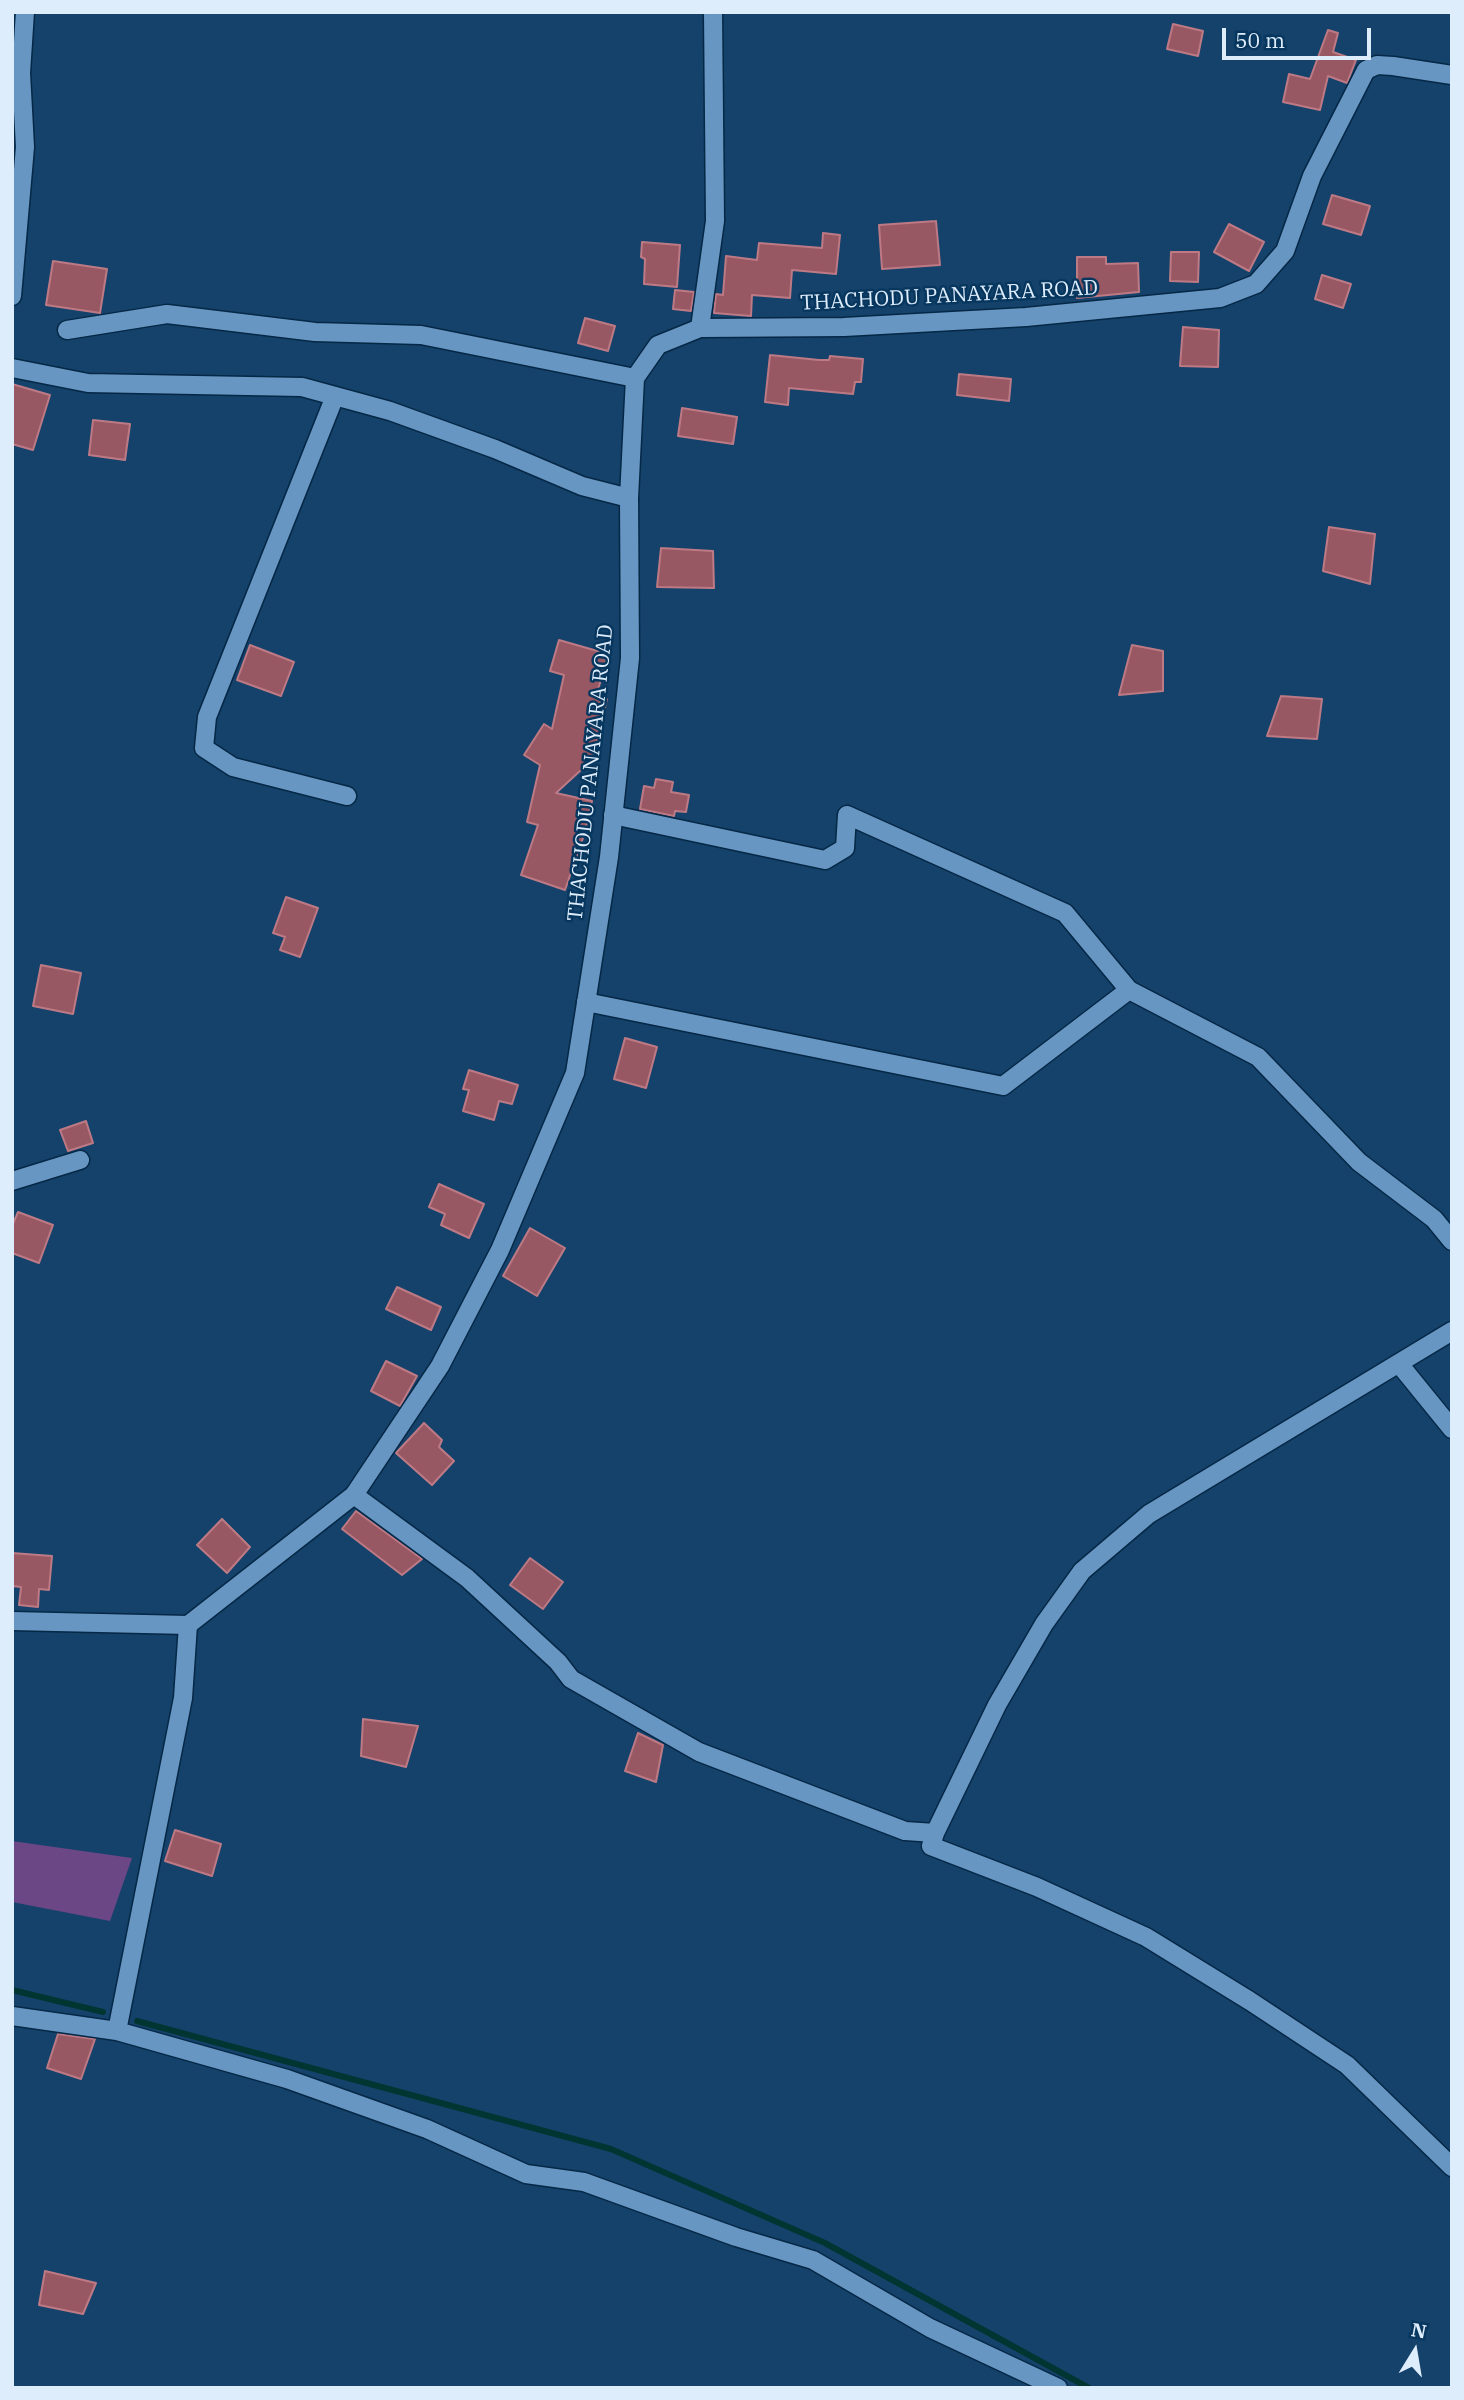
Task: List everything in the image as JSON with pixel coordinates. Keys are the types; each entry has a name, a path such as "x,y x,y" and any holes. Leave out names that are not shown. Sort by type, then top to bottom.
{"street":[{"path":"12,296 25,147 21,73 25,12"},
{"path":"700,328 715,221 713,12"},
{"name":"THACHODU PANAYARA ROAD","path":"188,1625 354,1495 440,1366 500,1250 575,1073 613,816 630,658 629,498 635,378 658,345 700,328 844,327 1012,318 1140,308 1220,298 1256,284 1285,251 1312,176 1360,77 1366,70 1377,65 1452,75"},
{"path":"67,330 167,314 315,332 421,335 635,378"},
{"path":"12,368 88,383 302,387 390,411 495,449 582,486 629,498"},
{"path":"334,396 207,718 204,747 233,767 347,796"},
{"path":"613,816 825,860 845,848 847,815 1065,913 1129,989 1258,1057 1359,1162 1434,1219 1452,1241"},
{"path":"586,1002 1003,1086 1129,989"},
{"path":"12,1181 80,1160"},
{"path":"1452,1331 1400,1365 1149,1514 1082,1571 1044,1624 997,1705 935,1833 932,1846 1037,1887 1146,1937 1250,2001 1347,2065 1452,2167"},
{"path":"1400,1365 1438,1416 1452,1429"},
{"path":"354,1495 467,1578 558,1662 571,1679 699,1752 905,1831 935,1833"},
{"path":"12,1621 188,1625 183,1698 117,2031"},
{"path":"12,2016 117,2031 287,2079 427,2129 526,2174 584,2182 736,2237 813,2260 930,2328 1058,2388"}],"shaded area":[{"path":"12,1841 132,1858 110,1921 12,1902"}],"building":[{"path":"1173,24 1203,31 1198,56 1167,49"},
{"path":"1328,30 1338,33 1333,52 1356,60 1347,83 1328,76 1320,110 1283,102 1289,74 1310,79"},
{"path":"1332,195 1370,206 1361,235 1323,224"},
{"path":"936,221 940,265 882,269 879,225"},
{"path":"1229,224 1264,242 1249,271 1214,252"},
{"path":"823,233 840,235 836,274 792,270 790,298 752,295 751,316 714,313 716,294 723,295 726,256 757,260 759,243 822,248"},
{"path":"642,242 680,245 677,287 644,284 645,259 641,257"},
{"path":"1171,252 1199,252 1198,282 1170,281"},
{"path":"1077,257 1106,257 1106,264 1138,263 1139,292 1077,298"},
{"path":"53,261 107,269 100,313 46,305"},
{"path":"1322,275 1351,284 1343,308 1315,299"},
{"path":"675,290 694,292 691,311 673,309"},
{"path":"585,318 615,326 608,351 578,343"},
{"path":"1183,327 1219,330 1218,367 1180,366"},
{"path":"770,355 819,360 829,360 830,356 863,359 861,382 855,382 853,394 789,388 788,405 765,402"},
{"path":"959,374 1011,379 1009,401 957,395"},
{"path":"12,384 50,395 33,450 12,444"},
{"path":"682,408 737,417 733,444 678,436"},
{"path":"93,420 130,424 125,460 89,455"},
{"path":"1329,527 1375,534 1370,584 1323,571"},
{"path":"661,548 713,551 714,588 657,587"},
{"path":"559,640 608,654 596,697 607,699 593,759 556,793 592,801 584,835 565,890 521,875 538,825 527,822 540,765 524,755 544,724 552,729 564,675 550,671"},
{"path":"250,645 294,662 281,696 237,680"},
{"path":"1132,645 1163,651 1163,691 1119,695"},
{"path":"1281,696 1322,699 1317,739 1267,736"},
{"path":"656,779 673,782 671,792 689,795 686,812 675,811 674,816 640,809 644,786 654,788"},
{"path":"286,897 318,908 300,957 280,950 285,937 273,933"},
{"path":"41,965 81,973 73,1014 33,1006"},
{"path":"625,1038 657,1047 646,1088 614,1079"},
{"path":"469,1070 518,1085 512,1104 499,1101 494,1120 463,1111 469,1090 463,1089"},
{"path":"86,1121 93,1143 68,1151 60,1130"},
{"path":"439,1184 484,1204 469,1238 441,1225 445,1214 429,1207"},
{"path":"18,1212 53,1225 39,1263 12,1253 12,1226"},
{"path":"530,1228 565,1248 537,1296 503,1276"},
{"path":"397,1287 441,1307 431,1330 386,1309"},
{"path":"386,1361 417,1376 400,1406 371,1391"},
{"path":"424,1423 442,1440 439,1447 454,1461 432,1485 396,1453"},
{"path":"356,1511 422,1559 402,1575 342,1529"},
{"path":"222,1519 250,1547 227,1573 197,1545"},
{"path":"12,1553 52,1556 49,1590 39,1589 38,1607 19,1605 21,1587 12,1586"},
{"path":"530,1558 563,1582 543,1609 510,1585"},
{"path":"363,1719 418,1726 406,1767 361,1756"},
{"path":"638,1733 663,1745 656,1782 625,1771"},
{"path":"175,1830 221,1844 212,1876 165,1861"},
{"path":"58,2034 95,2039 81,2079 47,2068"},
{"path":"45,2271 96,2283 83,2314 39,2305"}],"waterway":[{"path":"12,1990 103,2012"},
{"path":"137,2021 611,2149 825,2243 1089,2388"}]}
